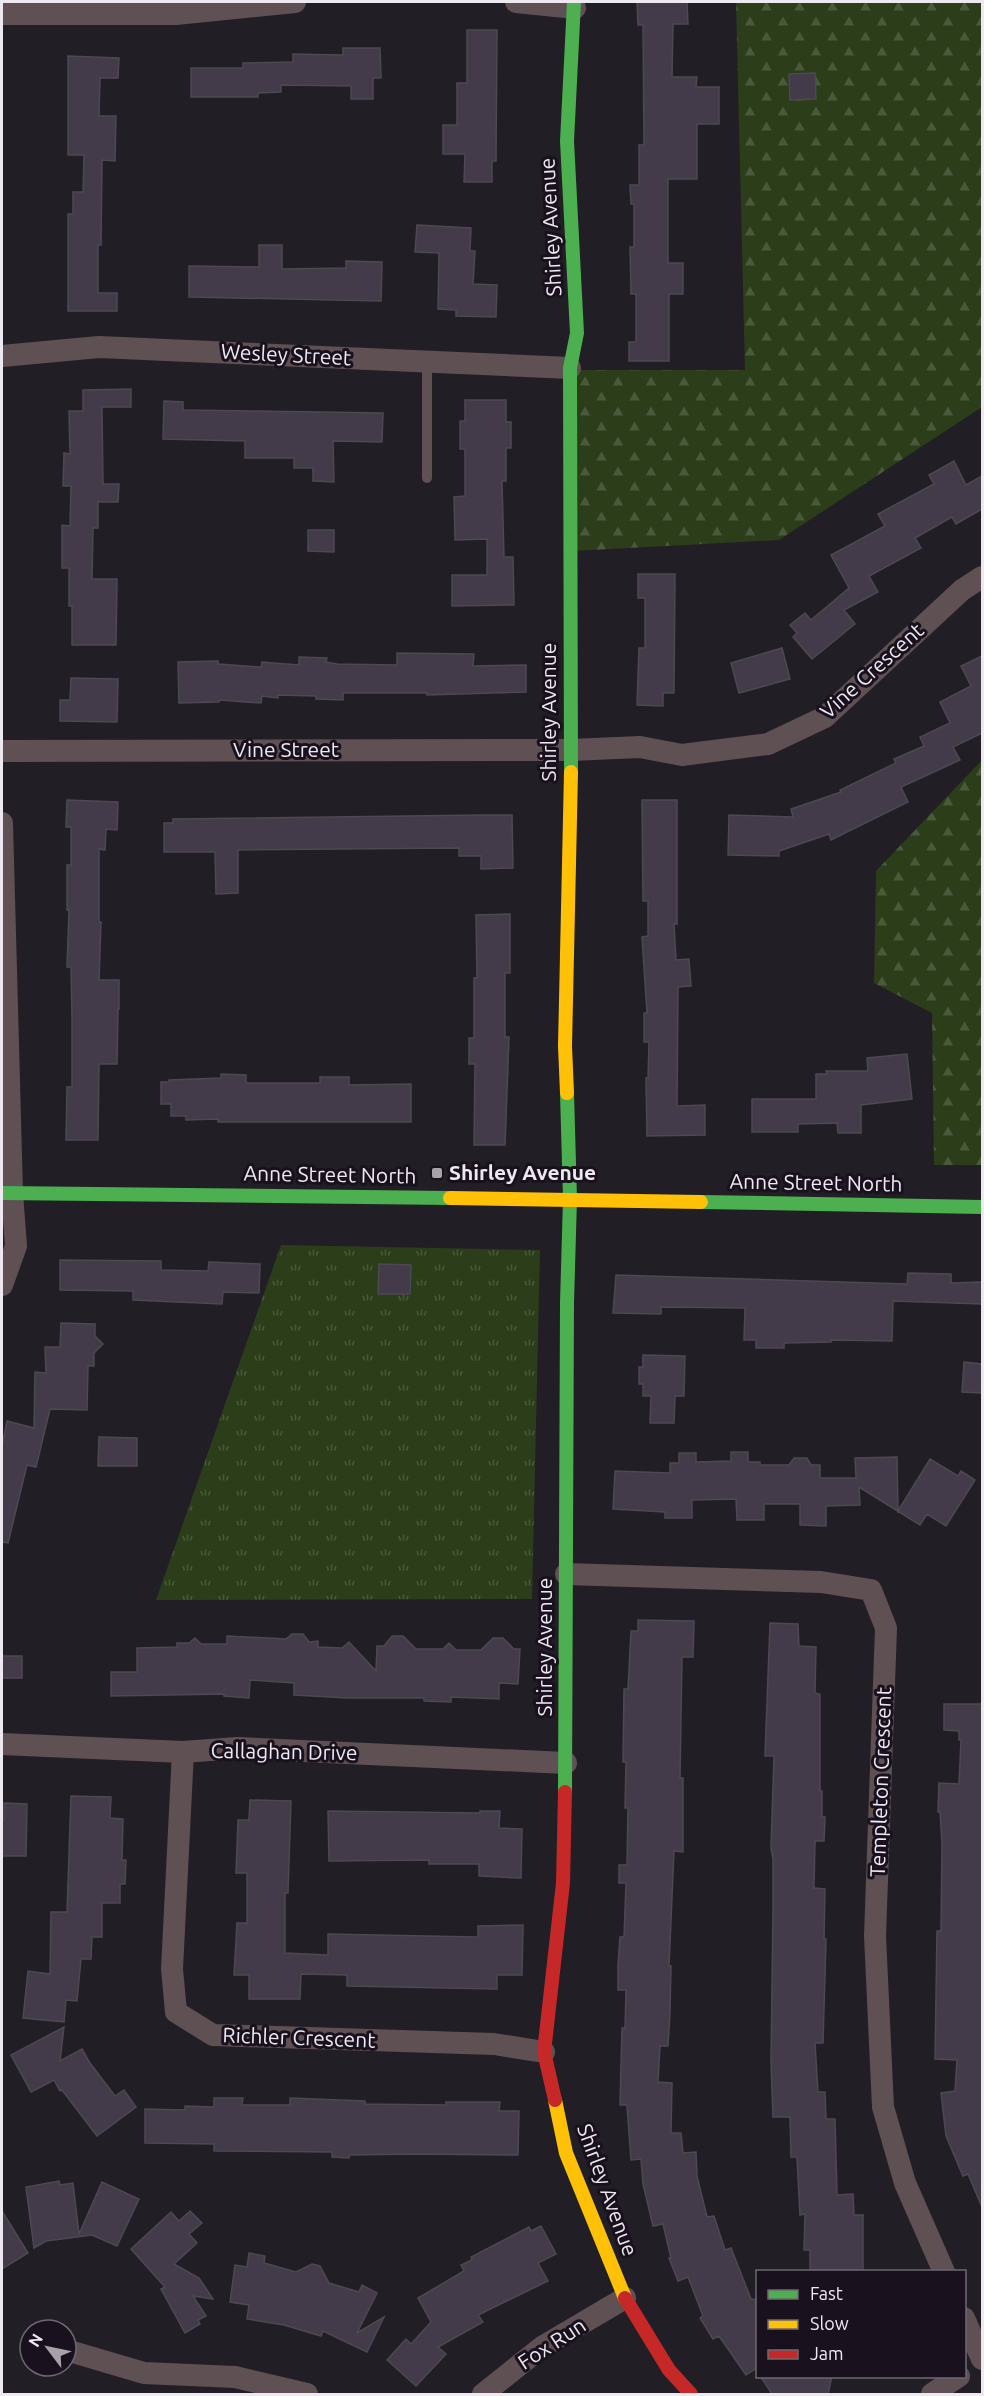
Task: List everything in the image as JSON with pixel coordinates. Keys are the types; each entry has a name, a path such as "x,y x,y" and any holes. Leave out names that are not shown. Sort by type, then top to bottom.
{"street":[{"path":"2,14 176,14 295,2"},
{"path":"516,2 574,5"},
{"name":"Shirley Avenue","path":"574,5 567,141 577,333 570,368 571,750 565,1046 570,1199 566,1763 563,1883 544,2052 566,2153 625,2298 669,2370 691,2394"},
{"name":"Wesley Street","path":"2,356 99,346 570,368"},
{"name":"Vine Crescent","path":"571,750 640,747 682,755 768,744 825,717 962,590 982,576"},
{"name":"Vine Street","path":"2,751 571,750"},
{"path":"2,823 7,1193 16,1246 2,1286"},
{"name":"Anne Street North","path":"7,1193 570,1199 982,1207"},
{"name":"Templeton Crescent","path":"566,1574 821,1582 871,1590 886,1628 875,1936 883,2107 904,2183 944,2270"},
{"name":"Callaghan Drive","path":"2,1744 183,1752 237,1748 566,1763"},
{"name":"Richler Crescent","path":"183,1752 172,1970 176,2012 213,2035 494,2044 544,2052"},
{"name":"Fox Run","path":"483,2394 542,2347 625,2298"},
{"path":"966,2323 982,2360 966,2372"},
{"path":"78,2354 144,2373 236,2377 306,2394"},
{"path":"932,2394 955,2378"}],"lane":[{"path":"427,361 427,478"}],"green space":[{"path":"736,2 982,2 982,407 779,540 573,551 573,370 745,370"},
{"path":"982,760 982,1165 934,1165 932,1013 874,983 876,871"},
{"path":"281,1245 540,1250 532,1599 156,1600"}],"building":[{"path":"637,2 687,2 688,24 673,24 672,77 697,77 696,87 719,87 719,124 697,124 697,179 668,179 668,263 683,263 683,294 669,294 669,361 629,361 629,342 636,342 636,294 631,294 630,247 634,247 634,204 631,204 630,185 639,185 639,145 644,145 643,25 638,25"},
{"path":"467,30 497,30 496,161 492,161 492,182 464,182 465,154 443,154 443,125 457,125 457,83 467,83"},
{"path":"343,48 380,48 381,78 373,78 373,99 351,99 351,86 281,85 281,92 258,93 258,97 191,97 191,68 243,68 243,63 293,62 293,54 343,55"},
{"path":"68,56 119,58 118,78 100,78 99,116 116,116 115,161 102,160 98,293 117,293 117,311 68,311 68,214 73,214 73,192 83,192 84,155 68,155"},
{"path":"815,73 816,99 790,100 789,74"},
{"path":"417,225 471,228 470,251 475,251 473,284 497,285 496,317 456,316 456,310 438,309 439,253 415,252"},
{"path":"259,245 282,245 282,269 346,268 346,261 382,262 381,301 189,297 189,266 259,267"},
{"path":"131,389 131,407 102,407 103,484 119,484 118,502 98,502 98,528 93,528 92,579 117,579 116,645 72,645 69,568 62,568 62,525 70,526 71,486 63,486 64,453 70,454 69,411 83,411 83,390"},
{"path":"465,400 506,400 506,422 511,422 511,448 506,448 506,481 502,481 504,557 513,557 514,605 452,606 452,575 487,575 487,539 455,540 454,497 465,496 465,449 460,449 460,421 465,421"},
{"path":"164,401 183,402 183,410 383,413 382,442 333,441 334,482 313,481 313,468 294,468 294,458 245,458 245,441 163,439"},
{"path":"954,461 966,485 982,476 982,509 956,524 952,517 915,538 921,548 869,576 878,592 844,610 855,624 812,659 793,637 797,633 790,625 805,613 811,620 849,588 831,555 885,526 878,514 934,484 929,475"},
{"path":"308,530 334,530 334,552 308,551"},
{"path":"638,574 675,574 674,693 663,693 663,706 637,705 639,648 645,648 645,598 638,598"},
{"path":"782,648 790,679 739,693 731,663"},
{"path":"397,653 474,654 473,666 526,665 526,692 427,695 427,693 343,693 343,700 316,699 316,696 278,695 278,698 262,696 261,703 219,700 219,702 179,703 178,662 218,661 218,664 261,667 262,662 299,665 299,657 327,658 326,662 337,664 397,665"},
{"path":"982,656 982,733 953,747 960,760 901,787 908,802 831,840 829,834 779,851 779,856 728,855 729,815 793,817 791,809 841,792 840,790 896,763 894,759 924,746 920,737 950,723 940,702 971,686 961,666"},
{"path":"71,678 118,679 117,722 60,721 60,700 70,700"},
{"path":"67,800 118,802 117,830 106,829 105,850 99,849 99,922 101,922 99,980 119,980 119,1009 117,1064 99,1064 98,1140 66,1140 67,1087 72,1087 71,967 67,967 69,910 67,910 67,865 71,865 71,827 66,827"},
{"path":"642,800 677,800 677,924 674,924 676,960 689,959 691,986 678,987 677,1106 705,1105 705,1135 647,1136 646,1078 648,1078 649,1042 644,1042 644,1013 647,1013 642,937 648,936 648,901 643,901"},
{"path":"512,815 513,868 481,869 481,856 459,856 459,848 238,850 238,893 216,894 215,852 164,852 164,823 173,823 173,819"},
{"path":"510,914 510,973 505,973 505,1037 509,1037 505,1145 474,1145 475,1064 469,1064 469,1038 474,1038 474,978 477,978 476,915"},
{"path":"907,1054 912,1099 861,1105 861,1133 838,1133 837,1123 798,1124 798,1132 752,1132 752,1099 816,1099 816,1074 827,1074 826,1071 868,1071 867,1058"},
{"path":"221,1074 246,1075 246,1083 320,1083 320,1077 349,1077 349,1085 411,1084 411,1122 186,1120 186,1116 171,1116 171,1104 161,1104 161,1082 221,1078"},
{"path":"60,1260 161,1261 161,1270 208,1271 209,1262 260,1264 259,1293 223,1292 222,1304 133,1300 133,1291 60,1290"},
{"path":"379,1264 411,1265 410,1294 378,1294"},
{"path":"908,1273 951,1274 951,1283 982,1282 982,1304 893,1301 892,1341 831,1340 831,1342 784,1343 784,1348 756,1348 756,1340 744,1340 745,1308 661,1307 661,1314 613,1313 616,1275 907,1284"},
{"path":"61,1323 95,1324 95,1336 103,1344 94,1353 94,1366 88,1366 87,1410 50,1409 36,1467 27,1465 8,1543 2,1542 2,1446 7,1421 34,1428 35,1372 46,1373 45,1347 60,1347"},
{"path":"643,1355 685,1356 684,1396 675,1396 674,1423 650,1423 651,1396 643,1396 643,1384 639,1384 639,1367 643,1367"},
{"path":"964,1362 982,1364 981,1393 962,1392"},
{"path":"99,1437 137,1438 137,1466 98,1466"},
{"path":"731,1452 748,1452 748,1462 760,1462 760,1465 789,1465 794,1458 807,1458 811,1465 820,1465 820,1478 856,1478 855,1458 897,1457 898,1511 930,1459 958,1476 961,1471 975,1480 946,1526 927,1514 920,1525 859,1487 860,1505 826,1506 826,1526 800,1525 800,1504 764,1504 764,1520 737,1520 736,1499 692,1500 692,1518 665,1518 665,1512 613,1509 615,1471 670,1473 670,1463 679,1463 679,1453 696,1453 696,1462 731,1461"},
{"path":"638,1620 694,1621 693,1657 682,1657 680,1778 683,1778 683,1852 674,1851 668,2046 660,2046 658,2082 672,2083 671,2133 681,2133 683,2153 696,2152 697,2176 707,2217 714,2216 725,2250 731,2248 751,2299 756,2300 756,2368 746,2375 719,2336 713,2339 700,2318 703,2316 688,2277 678,2281 669,2258 671,2258 663,2224 653,2226 643,2184 641,2159 631,2160 627,2105 620,2105 622,2028 625,2028 626,1990 618,1990 618,1965 620,1937 624,1937 626,1883 619,1883 619,1865 627,1865 628,1808 625,1808 626,1762 623,1762 624,1689 628,1689 631,1631 638,1631"},
{"path":"770,1623 798,1624 799,1646 816,1647 815,1693 820,1694 820,1791 822,1791 822,1817 825,1817 824,1841 815,1841 814,1888 825,1889 824,1939 826,1939 823,2043 815,2043 818,2092 825,2092 826,2119 835,2119 837,2195 853,2194 854,2215 863,2215 863,2270 810,2270 810,2250 804,2250 805,2214 800,2215 797,2157 791,2157 790,2117 773,2117 771,2062 773,1859 771,1848 774,1756 765,1756"},
{"path":"292,1634 303,1634 309,1642 318,1641 318,1647 342,1648 349,1642 376,1671 377,1646 384,1646 392,1636 403,1636 416,1649 443,1649 449,1643 456,1650 481,1650 493,1638 503,1638 514,1649 520,1649 518,1684 499,1683 499,1699 451,1697 451,1702 424,1701 424,1698 294,1695 294,1683 250,1680 249,1698 224,1696 224,1694 111,1696 111,1672 137,1672 137,1648 177,1647 177,1643 189,1643 195,1638 201,1644 227,1644 227,1636 286,1639"},
{"path":"2,1656 22,1656 22,1678 2,1678"},
{"path":"944,1704 982,1704 982,2207 968,2174 963,2176 946,2136 941,2093 955,2091 957,2060 935,2059 937,1931 941,1931 942,1843 940,1812 938,1812 939,1783 959,1784 961,1740 959,1740 959,1731 944,1730"},
{"path":"71,1796 111,1797 110,1818 123,1819 122,1860 126,1860 125,1884 120,1884 120,1903 102,1903 102,1937 92,1937 91,1959 81,1959 77,2001 66,2000 64,2022 23,2018 28,1971 50,1974 51,1912 67,1912"},
{"path":"250,1800 291,1801 288,1893 285,1893 285,1953 328,1955 328,1934 478,1937 478,1926 523,1925 522,1975 497,1975 497,1989 347,1986 347,1975 301,1974 300,1999 249,1999 249,1975 234,1975 237,1923 247,1923 247,1873 236,1873 238,1820 249,1820"},
{"path":"4,1803 27,1804 26,1856 2,1856"},
{"path":"328,1811 480,1813 480,1811 500,1811 499,1828 522,1829 521,1878 479,1876 479,1864 429,1864 429,1860 329,1861"},
{"path":"64,2027 60,2061 82,2049 115,2096 124,2090 136,2107 97,2136 62,2090 60,2091 54,2080 31,2092 11,2055"},
{"path":"214,2098 243,2098 242,2105 290,2105 290,2098 365,2101 365,2104 446,2105 446,2102 500,2102 499,2111 519,2111 518,2155 349,2155 349,2158 332,2157 332,2152 214,2151 214,2144 145,2143 145,2109 185,2110 185,2106 214,2107"},
{"path":"59,2181 60,2185 73,2183 79,2234 102,2182 139,2199 117,2246 92,2235 46,2241 34,2248 26,2187"},
{"path":"2,2211 28,2253 2,2269"},
{"path":"190,2211 202,2223 189,2234 197,2243 174,2264 199,2278 213,2299 193,2296 206,2316 198,2320 200,2324 185,2333 161,2289 165,2287 131,2249 171,2212 179,2221"},
{"path":"541,2226 556,2254 538,2263 548,2281 478,2315 483,2322 438,2347 446,2354 416,2386 387,2360 406,2339 411,2344 431,2322 418,2298 464,2271 461,2265 472,2260 471,2257 529,2227 531,2231"},
{"path":"249,2253 265,2256 264,2263 296,2272 312,2264 320,2266 329,2283 359,2292 362,2285 377,2293 357,2333 384,2317 367,2352 323,2331 321,2336 284,2325 247,2319 249,2305 230,2302 235,2265 247,2267"},
{"path":"761,2378 832,2378 828,2394 772,2394"}],"traffic: fast":[{"path":"571,772 570,368 577,333 567,141 574,2"},
{"path":"565,1792 567,1303 570,1199 567,1093"},
{"path":"2,1193 450,1198"},
{"path":"701,1202 982,1207"}],"traffic: slow":[{"path":"567,1093 565,1046 571,772"},
{"path":"450,1198 701,1202"},
{"path":"555,2100 566,2153 625,2298"}],"traffic: jam":[{"path":"555,2100 544,2052 563,1883 565,1792"},
{"path":"625,2298 669,2370 691,2394"}],"place":[{"name":"Shirley Avenue","path":"437,1173"}]}
